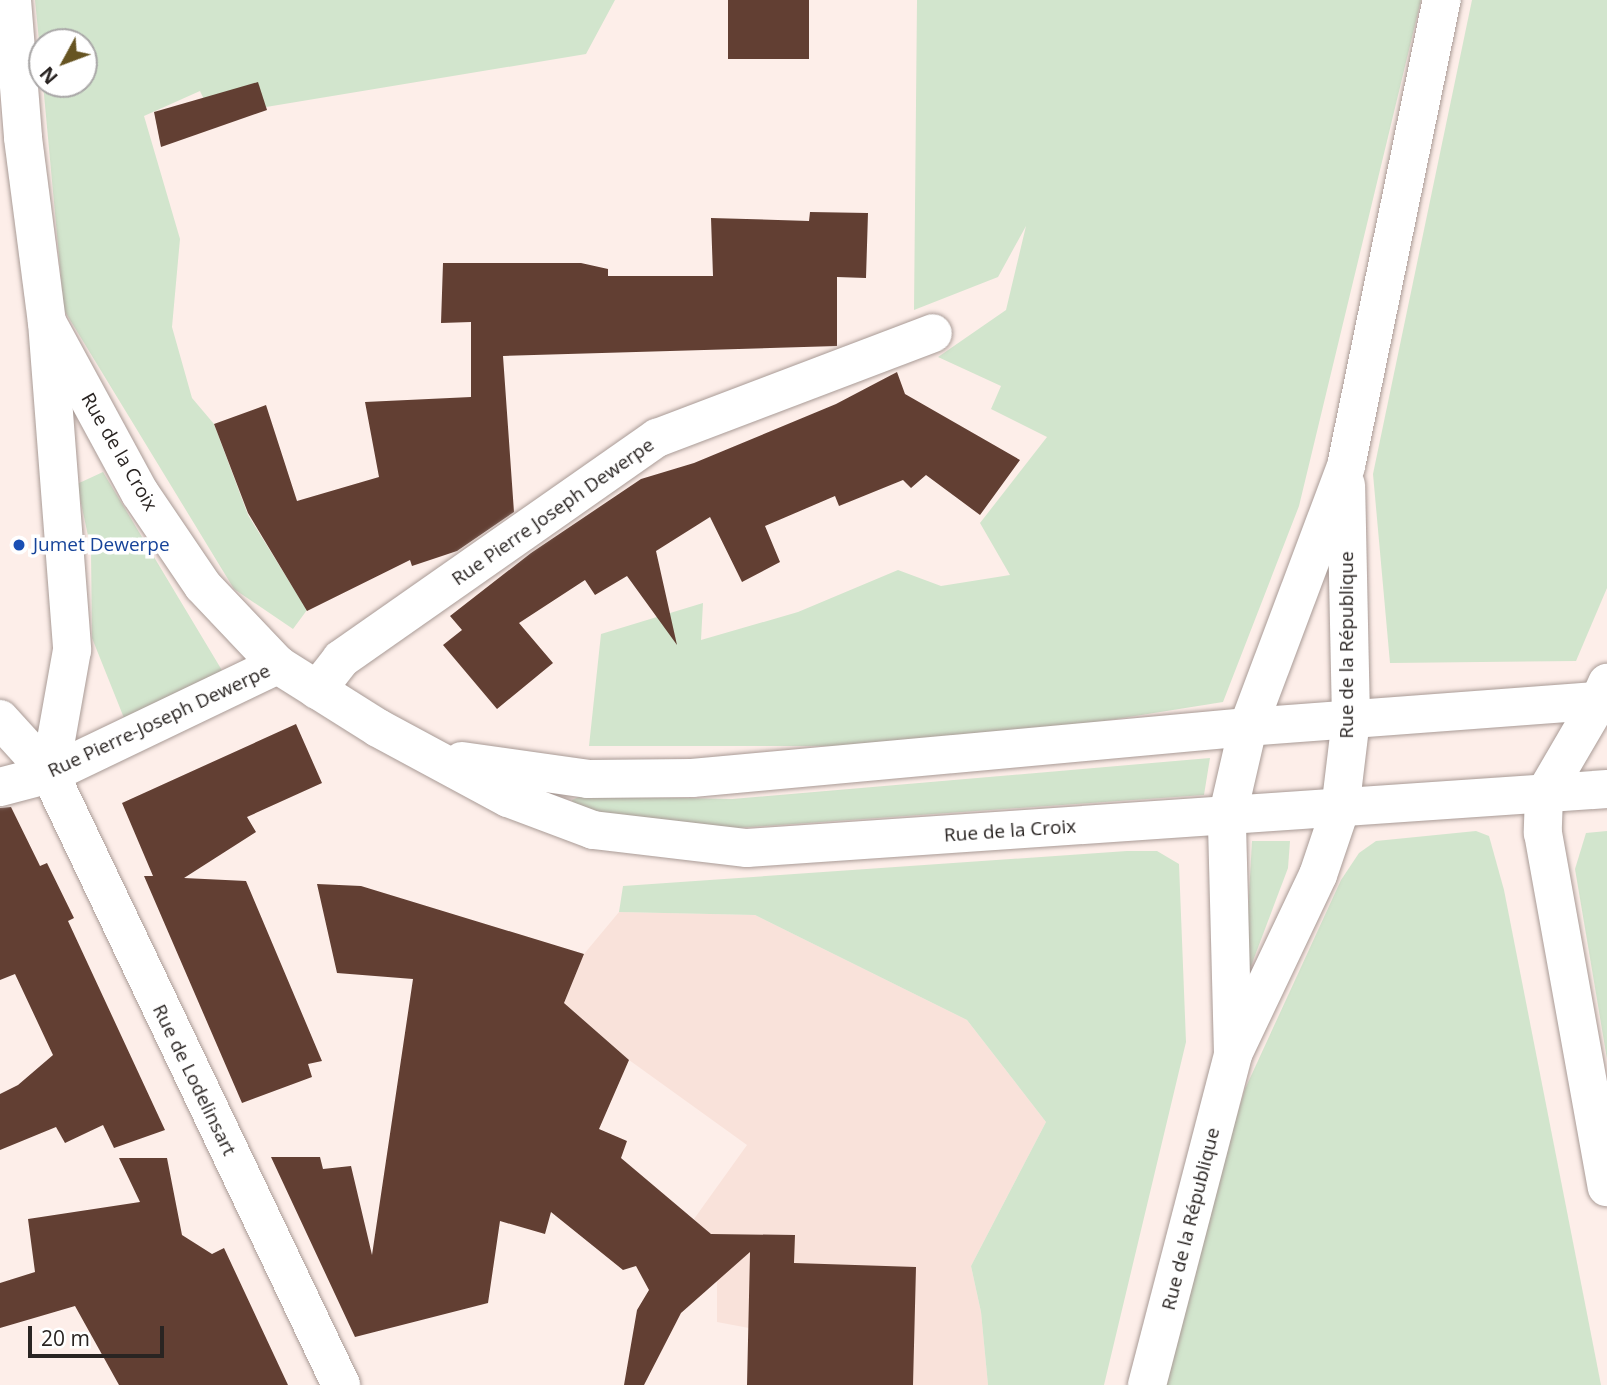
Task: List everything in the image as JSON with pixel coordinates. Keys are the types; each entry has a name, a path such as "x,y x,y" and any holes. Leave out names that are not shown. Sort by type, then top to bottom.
{"main road":[{"name":"Rue de la Croix","path":"12,0 23,138 47,322 72,650 50,774"},
{"name":"Rue de la République","path":"1233,1054 1227,818 1248,727 1346,466 1442,0"},
{"name":"Rue de la Croix","path":"47,322 147,503 202,586 278,665 429,756 509,798 593,830 747,848 1227,818 1607,789"},
{"name":"Rue Pierre Joseph Dewerpe","path":"317,690 341,659 657,438 933,333"},
{"name":"Rue de la République","path":"1147,1385 1233,1054 1318,875 1340,810 1351,719 1346,466"},
{"name":"Rue Pierre-Joseph Dewerpe","path":"0,787 50,774 278,665"},
{"name":"Rue de la Croix","path":"429,756 588,779 692,779 1604,695"},
{"path":"1604,695 1544,795 1543,833 1607,1187"},
{"name":"Rue de Lodelinsart","path":"0,719 50,774 341,1385"}],"shaded area":[{"path":"619,912 755,915 967,1020 1046,1122 971,1266 981,1312 988,1385 748,1385 749,1328 717,1322 717,1240 694,1219 747,1145 629,1060 564,1003 584,954"}],"green space":[{"path":"35,0 615,0 586,54 212,116 200,91 144,116 180,239 172,327 192,398 214,424 248,515 307,610 293,629 234,589 64,310 44,98 98,98 98,28 38,28"},
{"path":"917,0 1421,0 1299,506 1223,702 948,746 589,746 601,634 703,603 701,640 798,612 898,570 941,586 1010,575 980,523 1047,437 991,409 1001,386 938,357 1006,310 1026,226 998,277 914,310"},
{"path":"1472,0 1607,0 1607,588 1576,661 1390,663 1373,474"},
{"path":"103,472 223,672 126,723 92,638 91,550 77,484"},
{"path":"1210,758 1204,795 736,828 590,812 574,806 572,800 581,796 732,799"},
{"path":"1476,831 1489,836 1504,890 1601,1385 1155,1385 1245,1089 1341,880 1359,853 1376,841"},
{"path":"1607,831 1607,1059 1575,869 1586,833"},
{"path":"1252,841 1290,841 1288,868 1251,966 1245,968"},
{"path":"1157,851 1179,864 1186,1042 1104,1385 988,1385 981,1312 971,1266 1046,1122 967,1020 755,915 619,912 623,886"}],"building":[{"path":"728,0 809,0 809,59 728,59"},
{"path":"258,82 267,110 161,147 154,112"},
{"path":"810,212 868,213 866,278 837,277 837,346 503,356 514,512 457,551 412,566 410,560 307,611 248,513 214,424 266,405 297,501 379,477 365,402 471,397 471,322 441,323 443,263 581,263 608,269 608,276 713,276 711,218 809,221"},
{"path":"897,372 905,394 1020,460 980,515 926,475 911,488 903,480 839,506 835,496 765,526 780,562 742,582 710,517 656,551 677,645 627,576 595,595 585,580 519,623 553,663 497,709 443,645 462,630 450,616 531,553 641,479 694,463 836,404"},
{"path":"296,724 322,783 247,817 256,832 184,878 246,881 322,1061 308,1064 312,1077 242,1103 144,876 153,876 122,803"},
{"path":"11,807 40,866 47,863 74,918 68,921 165,1130 114,1148 103,1125 65,1143 56,1127 0,1150 0,1094 18,1085 53,1055 15,974 0,980 0,808"},
{"path":"317,884 361,886 584,954 564,1003 629,1060 599,1129 627,1141 621,1158 711,1234 795,1235 794,1263 916,1267 913,1385 747,1385 750,1252 681,1313 644,1385 624,1385 637,1310 649,1290 636,1266 623,1270 551,1212 545,1234 500,1221 488,1303 355,1337 271,1157 320,1157 323,1169 351,1166 372,1255 413,979 337,973"},
{"path":"119,1158 167,1158 182,1235 212,1254 224,1248 288,1385 119,1385 75,1306 0,1328 0,1283 35,1272 28,1219 140,1202"}],"place":[{"name":"Jumet Dewerpe","path":"19,545"}]}
